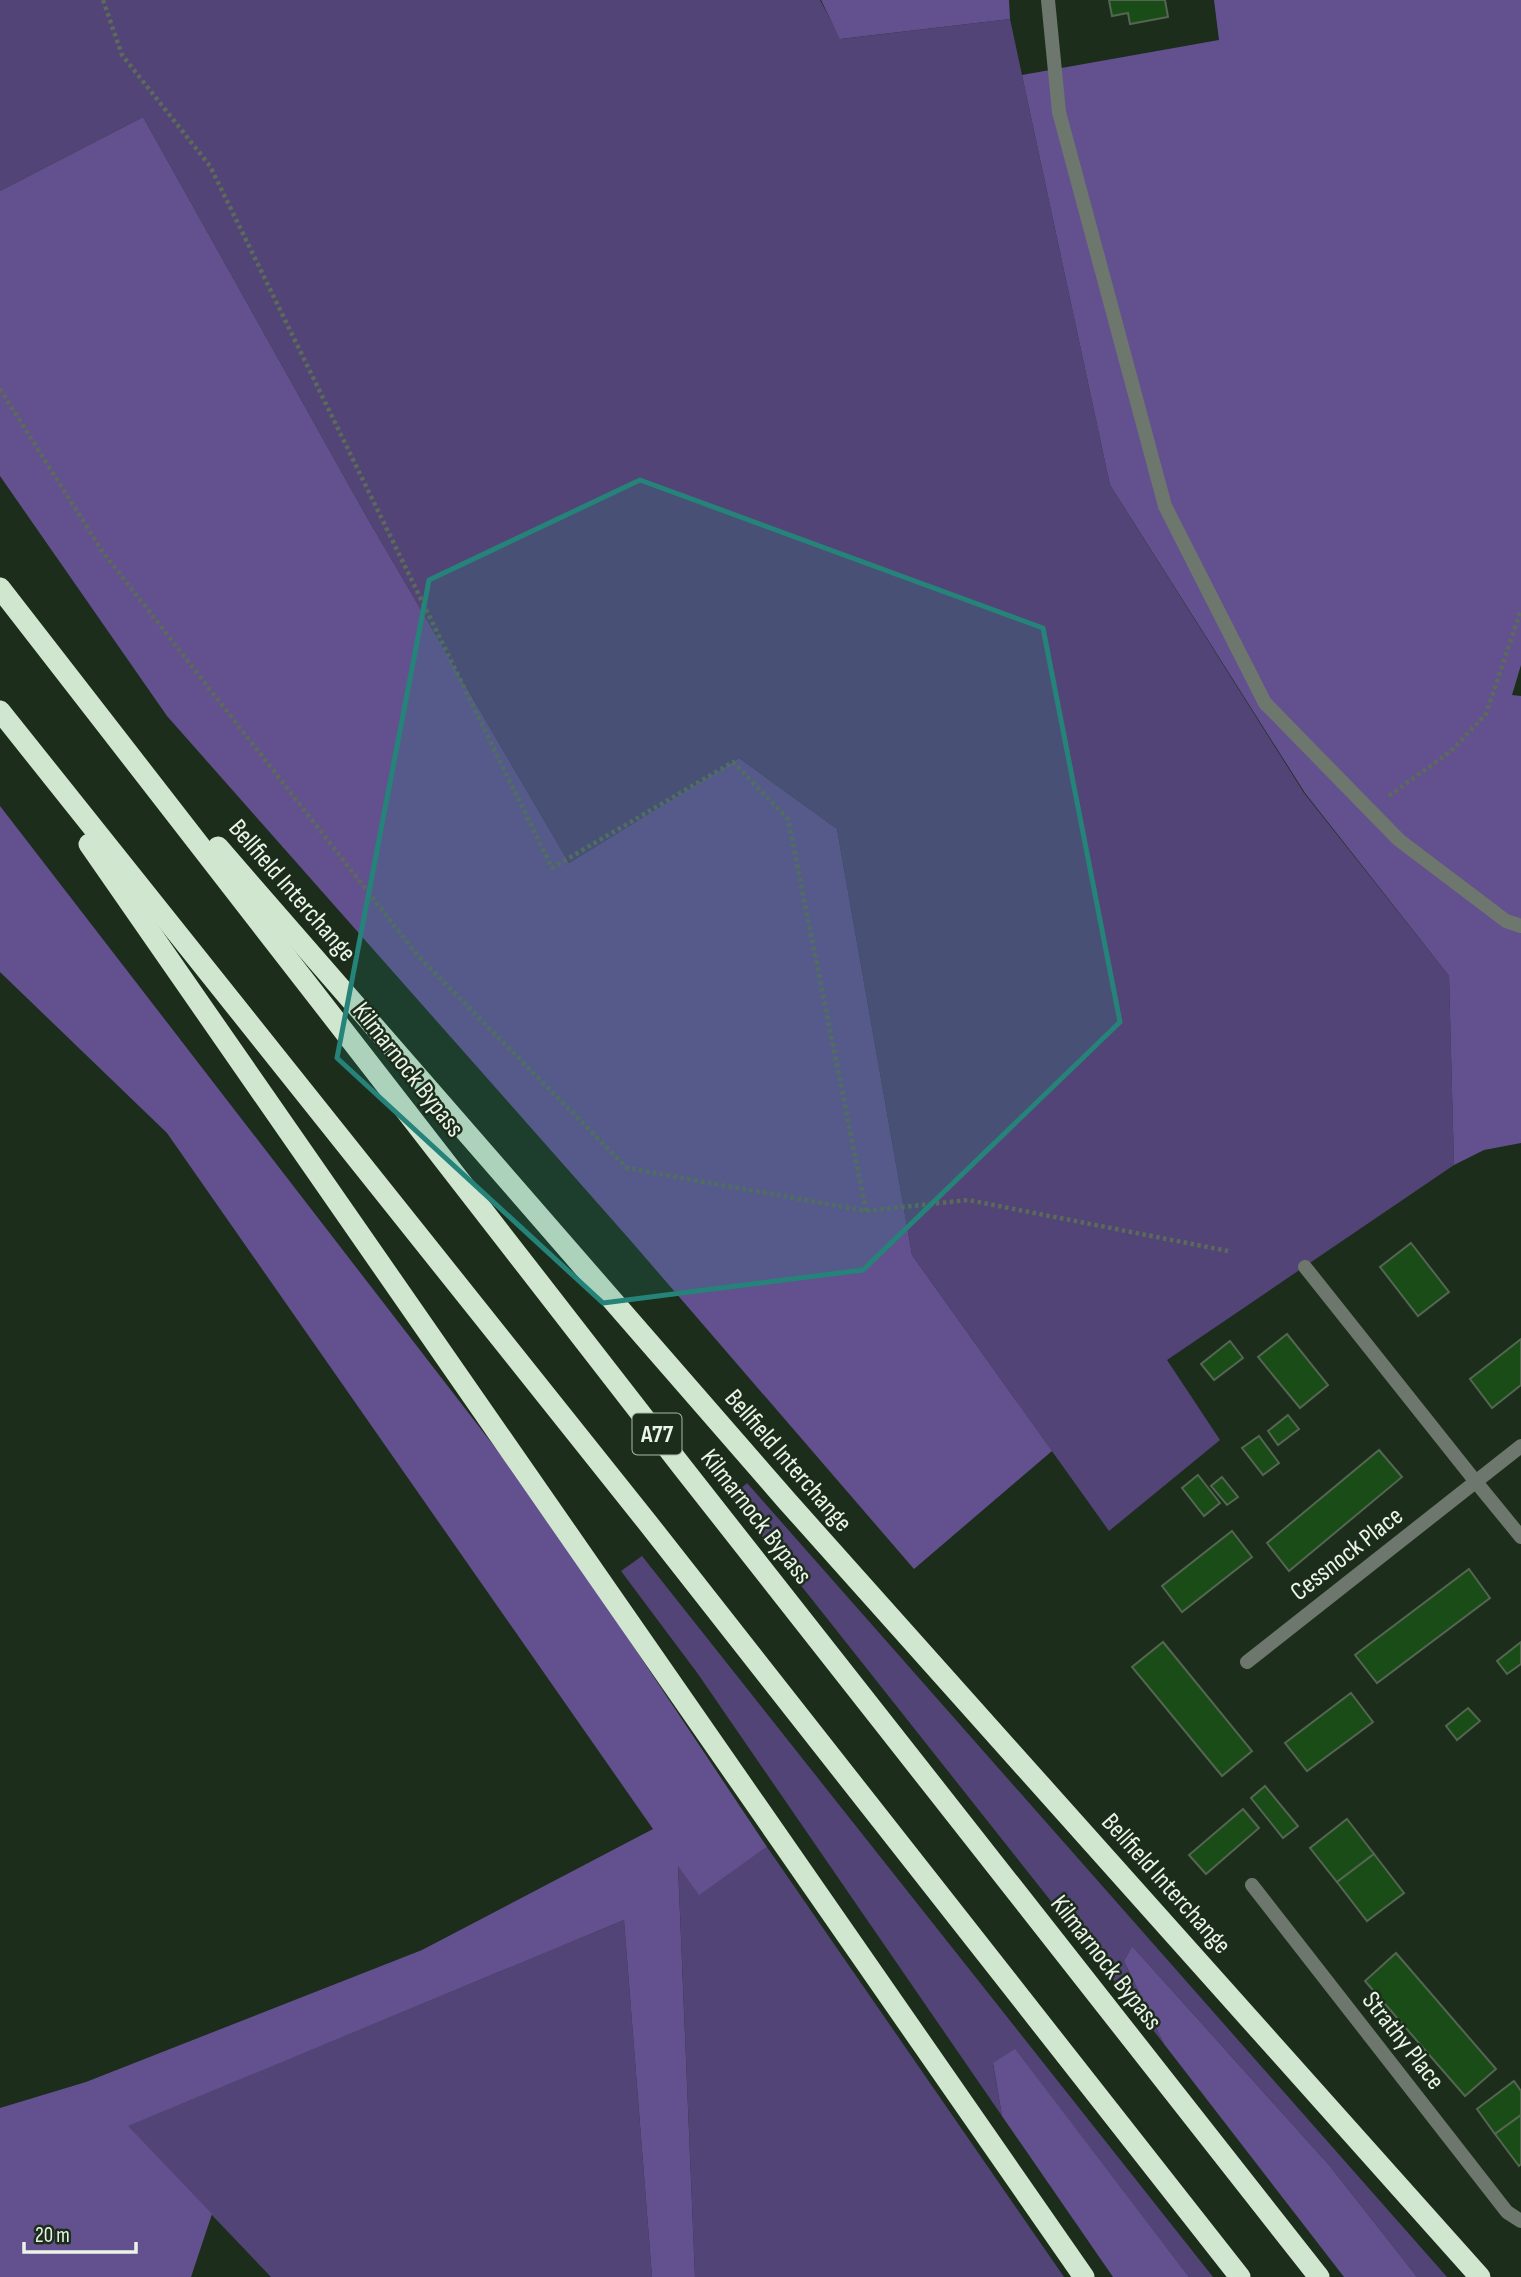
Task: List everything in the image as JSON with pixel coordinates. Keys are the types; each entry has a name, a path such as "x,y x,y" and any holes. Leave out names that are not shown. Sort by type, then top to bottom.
{"highway":[{"name":"Kilmarnock Bypass","path":"0,588 683,1468 1319,2277"},
{"name":"Bellfield Interchange","path":"65,671 787,1501 1480,2277"},
{"name":"A77","path":"0,713 1084,2277"},
{"name":"A77","path":"0,713 630,1500 1240,2277"}],"street":[{"path":"1048,0 1059,112 1165,506 1265,703 1399,840 1506,921 1521,926"},
{"path":"1305,1267 1521,1537"},
{"name":"Cessnock Place","path":"1247,1662 1521,1446"},
{"name":"Strathy Place","path":"1252,1885 1507,2212 1521,2221"}],"path":[{"path":"103,0 122,55 210,166 552,868 733,762 789,819 866,1211"},
{"path":"0,389 102,551 418,956 627,1168 866,1211 968,1200 1228,1251"},
{"path":"1370,811 1451,751 1486,714 1521,610"}],"highlighted area":[{"path":"640,480 1043,628 1120,1022 863,1270 603,1303 337,1058 429,580"}],"shaded area":[{"path":"0,0 820,0 841,39 1010,19 1110,485 1304,793 1449,976 1454,1165 1167,1360 1220,1440 1109,1531 912,1255 837,829 739,758 569,863 365,514 143,117 0,191"},
{"path":"821,0 1009,0 1010,19 840,39"},
{"path":"1214,0 1521,0 1521,665 1512,695 1521,696 1521,1143 1484,1150 1454,1165 1449,976 1305,793 1110,485 1022,75 1219,40"},
{"path":"143,117 365,514 569,863 739,758 837,829 912,1255 1052,1451 914,1569 631,1241 167,716 0,476 0,191"},
{"path":"0,806 538,1503 767,1847 699,1895 678,1866 695,2277 652,2277 624,1920 128,2126 212,2214 191,2277 0,2277 0,2108 86,2082 422,1950 653,1829 167,1133 0,972"},
{"path":"747,1483 1447,2277 1417,2277 1329,2165 1132,1946 1124,1961 1164,2044 731,1497"},
{"path":"642,1556 1213,2277 1189,2277 1015,2050 993,2064 1002,2116 698,1674 621,1571"},
{"path":"767,1847 1064,2277 695,2277 678,1864 699,1894"},
{"path":"624,1920 652,2277 271,2277 127,2126"},
{"path":"1132,1946 1329,2165 1417,2277 1344,2277 1164,2044 1124,1961"},
{"path":"1015,2049 1189,2277 1113,2277 1002,2116 993,2063"}],"building":[{"path":"1109,0 1165,0 1168,17 1130,24 1128,13 1112,16"},
{"path":"1411,1243 1449,1292 1418,1316 1380,1267"},
{"path":"1287,1334 1328,1385 1300,1408 1258,1357"},
{"path":"1521,1339 1521,1385 1492,1408 1470,1379"},
{"path":"1230,1341 1243,1358 1214,1380 1201,1364"},
{"path":"1288,1415 1299,1429 1278,1445 1268,1431"},
{"path":"1259,1436 1279,1463 1263,1475 1242,1448"},
{"path":"1379,1450 1402,1477 1289,1571 1267,1543"},
{"path":"1198,1475 1220,1503 1204,1516 1182,1488"},
{"path":"1222,1477 1238,1497 1227,1505 1211,1486"},
{"path":"1232,1531 1252,1557 1182,1612 1162,1586"},
{"path":"1469,1569 1490,1598 1377,1683 1355,1655"},
{"path":"1163,1642 1252,1751 1222,1776 1132,1667"},
{"path":"1521,1642 1521,1664 1507,1674 1497,1661"},
{"path":"1351,1693 1373,1722 1307,1771 1285,1743"},
{"path":"1468,1708 1480,1721 1457,1740 1446,1726"},
{"path":"1265,1786 1298,1826 1283,1838 1251,1798"},
{"path":"1243,1809 1259,1828 1206,1874 1189,1855"},
{"path":"1347,1819 1374,1854 1337,1882 1310,1848"},
{"path":"1374,1854 1404,1893 1367,1921 1337,1882"},
{"path":"1396,1953 1496,2069 1465,2096 1365,1981"},
{"path":"1514,2081 1521,2091 1521,2115 1495,2134 1477,2109"},
{"path":"1521,2115 1521,2164 1519,2166 1495,2134"}]}
